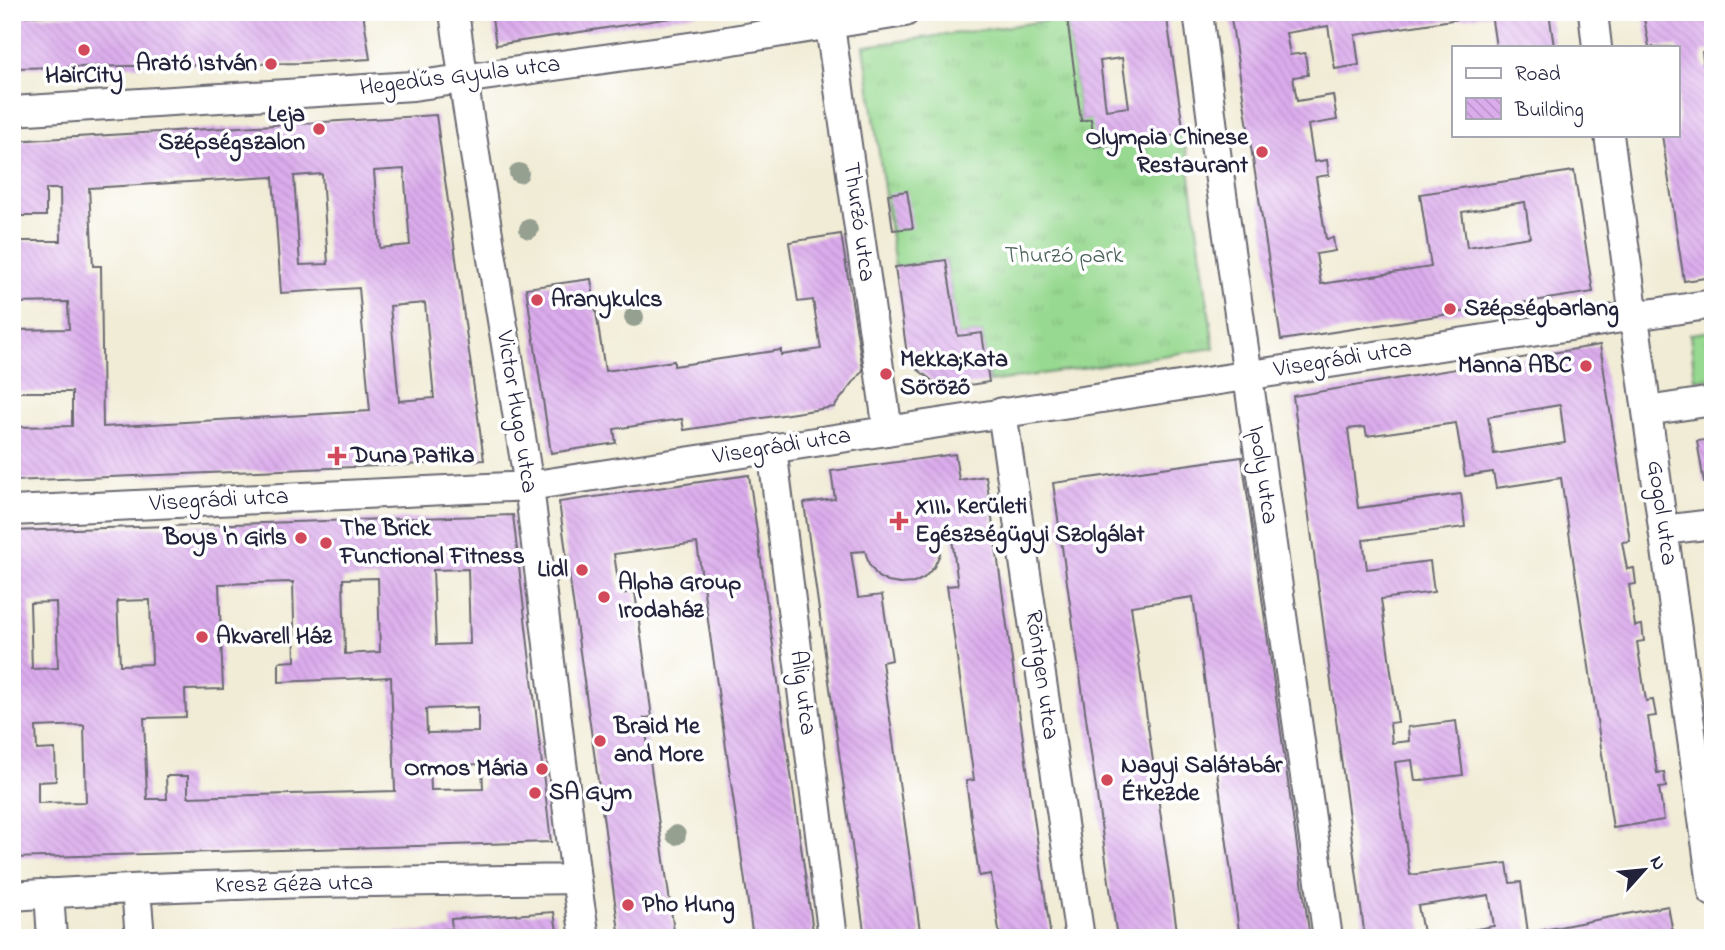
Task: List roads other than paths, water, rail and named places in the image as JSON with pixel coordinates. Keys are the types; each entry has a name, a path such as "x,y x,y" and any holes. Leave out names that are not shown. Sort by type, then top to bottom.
{"street":[{"name":"Victor Hugo utca","path":"454,12 529,486 585,938"},
{"name":"Hegedűs Gyula utca","path":"12,111 414,86 696,46 829,18 905,12"},
{"name":"Ipoly utca","path":"1199,12 1247,375 1328,938"},
{"path":"1593,12 1597,46"},
{"name":"Thurzó utca","path":"829,18 888,431"},
{"name":"Gogol utca","path":"1609,136 1713,892"},
{"name":"Visegrádi utca","path":"12,511 529,486 1713,303"},
{"path":"1647,411 1713,401"},
{"name":"Röntgen utca","path":"1002,412 1080,938"},
{"name":"Alig utca","path":"772,448 833,938"},
{"path":"1663,530 1713,524"},
{"name":"Kresz Géza utca","path":"12,896 277,884 576,879"},
{"path":"135,889 140,938"},
{"path":"49,893 52,938"}],"place":[{"name":"HairCity","path":"84,50"},
{"name":"Arató István","path":"271,64"},
{"name":"Leja Szépségszalon","path":"319,129"},
{"name":"Olympia Chinese Restaurant","path":"1262,152"},
{"name":"Aranykulcs","path":"537,300"},
{"name":"Szépségbarlang","path":"1450,309"},
{"name":"Manna ABC","path":"1586,366"},
{"name":"Mekka;Kata Söröző","path":"886,374"},
{"name":"Duna Patika","path":"337,456"},
{"name":"XIII. Kerületi Egészségügyi Szolgálat","path":"899,521"},
{"name":"Boys 'n Girls","path":"301,538"},
{"name":"The Brick Functional Fitness","path":"326,543"},
{"name":"Lidl","path":"582,570"},
{"name":"Alpha Group Irodaház","path":"604,597"},
{"name":"Akvarell Ház","path":"202,637"},
{"name":"Braid Me and More","path":"600,741"},
{"name":"Ormos Mária","path":"542,769"},
{"name":"Nagyi Salátabár Étkezde","path":"1107,780"},
{"name":"SA Gym","path":"535,793"},
{"name":"Pho Hung","path":"628,905"}],"park label":[{"name":"Thurzó park","path":"1064,256"}]}
